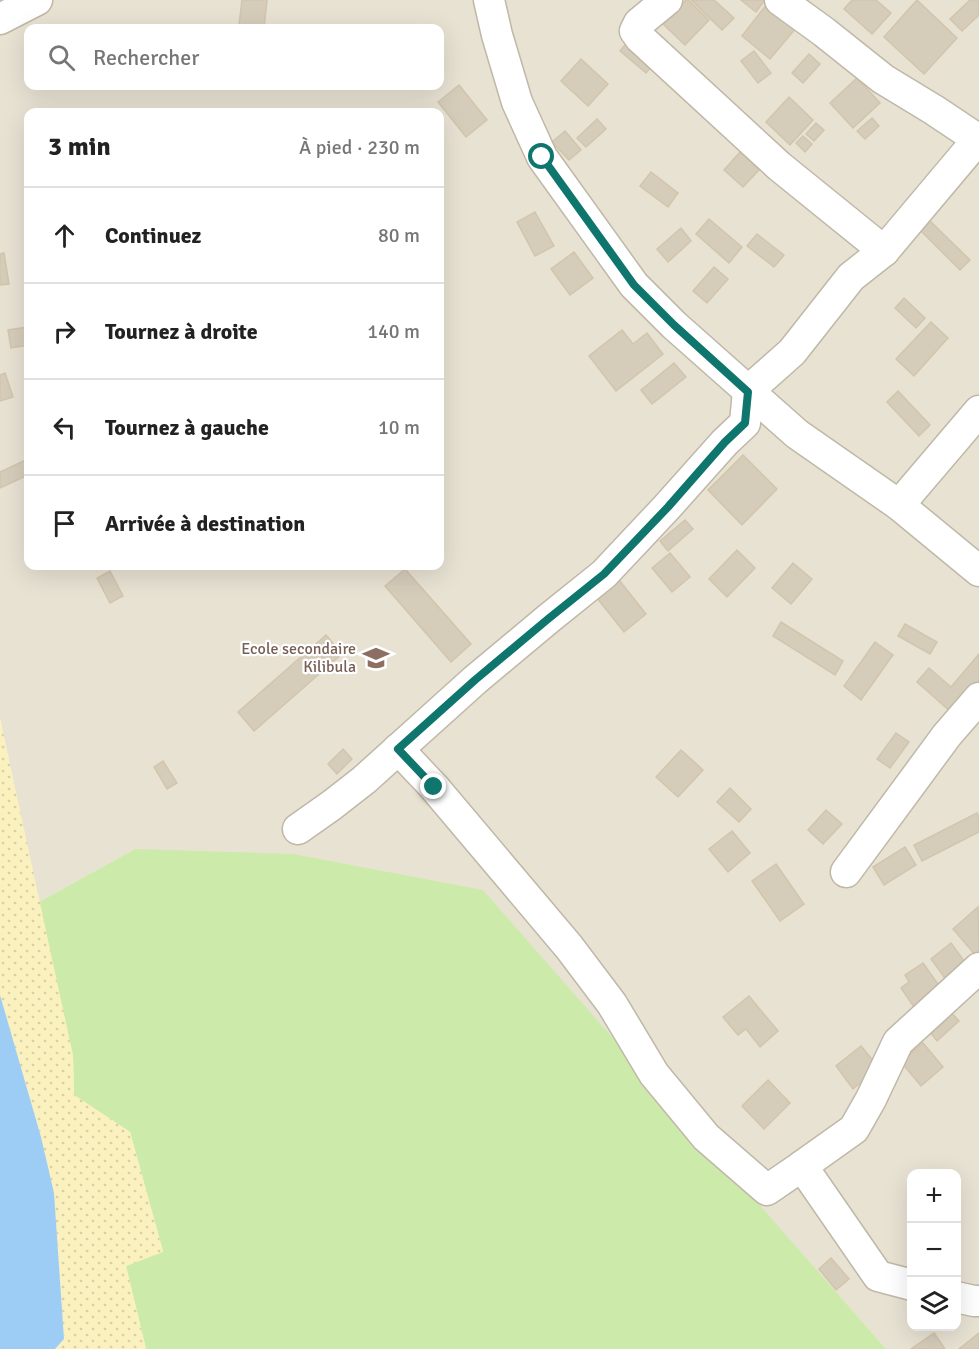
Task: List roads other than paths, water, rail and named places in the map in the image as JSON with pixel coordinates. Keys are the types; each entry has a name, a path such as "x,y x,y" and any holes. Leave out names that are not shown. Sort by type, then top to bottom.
{"street":[{"path":"0,19 37,0"},
{"path":"489,0 517,102 542,157 634,285 674,325 797,434 899,505 979,571"},
{"path":"667,0 639,23 635,31 640,38 779,166 884,251"},
{"path":"298,829 340,799 484,672 604,574 745,423 748,392 792,352 851,277 884,251 979,139 883,79 780,0"},
{"path":"899,505 979,411"},
{"path":"846,872 947,735 979,698"},
{"path":"398,749 434,787 569,947 612,1004 654,1074 706,1137 767,1190 854,1129 871,1100 898,1042 979,968"},
{"path":"801,1166 878,1276 907,1284"},
{"path":"961,1298 979,1300"}],"water":[{"path":"0,995 41,1137 54,1193 64,1339 55,1349 0,1349"}],"place":[{"name":"Ecole secondaire Kilibula","path":"376,658"}]}
